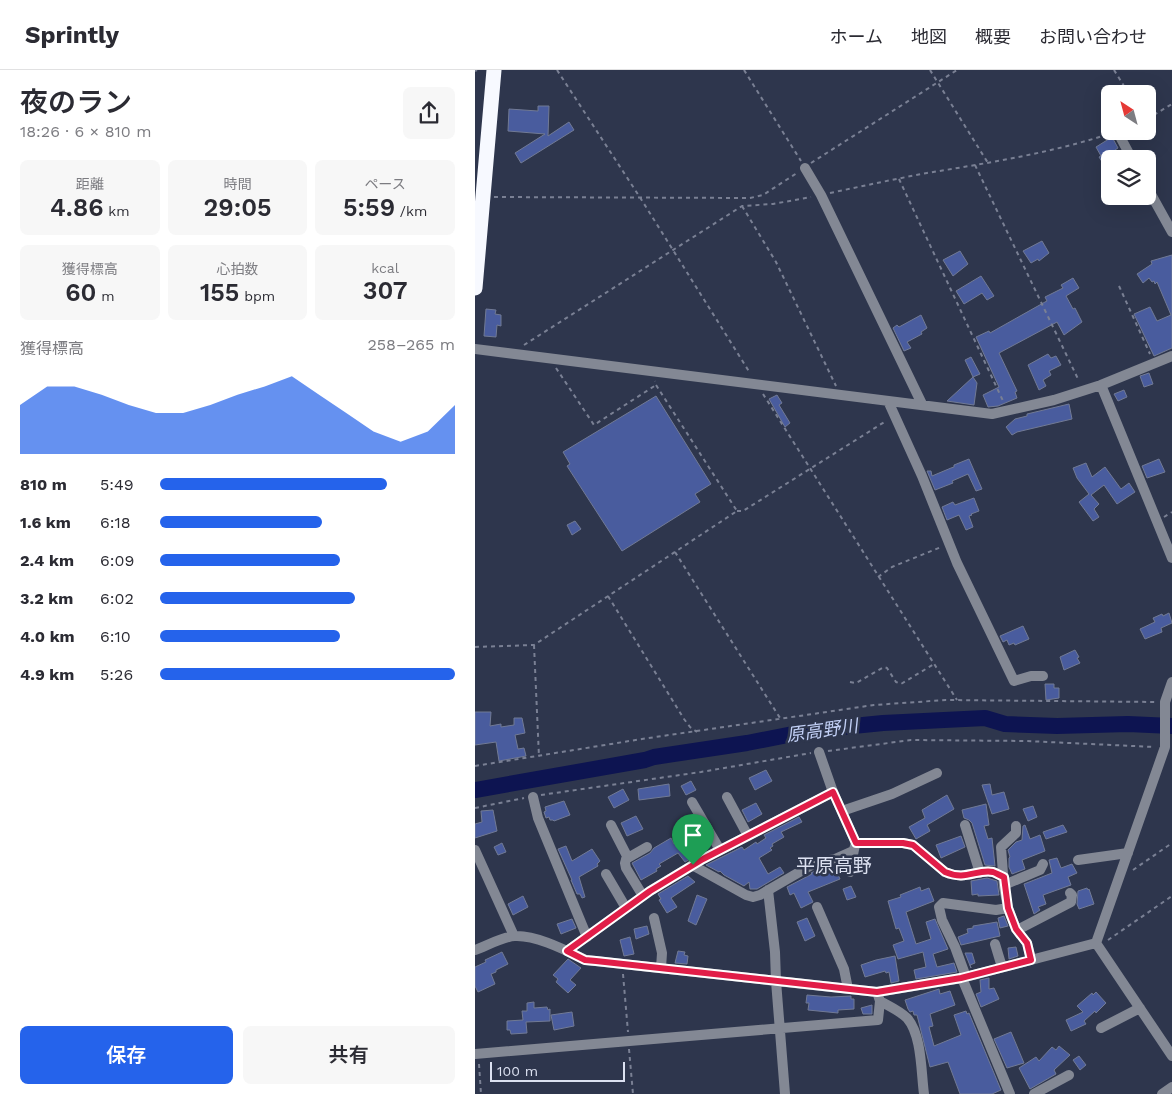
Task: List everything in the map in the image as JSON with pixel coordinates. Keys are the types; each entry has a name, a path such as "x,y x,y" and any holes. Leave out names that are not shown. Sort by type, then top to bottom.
{"highway":[{"path":"475,288 479,197 494,70"}],"street":[{"path":"805,168 821,195 922,404"},
{"path":"1156,203 1172,232"},
{"path":"475,349 992,414 1055,400 1083,391 1172,356"},
{"path":"1101,385 1172,558"},
{"path":"888,401 922,476 949,544 1014,681 1031,676 1043,676"},
{"path":"1097,945 1165,747 1165,702 1172,682"},
{"path":"819,752 854,847 853,864 850,872"},
{"path":"842,811 892,794 937,774"},
{"path":"567,951 643,896 693,865 833,792"},
{"path":"533,797 538,818 587,937"},
{"path":"727,798 748,836"},
{"path":"692,802 719,850"},
{"path":"611,824 627,856 626,868 643,896"},
{"path":"965,825 980,873"},
{"path":"1016,826 1016,833 1001,847 1004,881 1008,908 1017,930 1027,943 1031,960"},
{"path":"693,865 746,895 753,897 815,864 835,859 854,847 903,843 913,845 945,872 961,876 993,872 1004,881"},
{"path":"627,859 647,847"},
{"path":"475,850 514,936"},
{"path":"1078,860 1128,853"},
{"path":"1004,881 1039,870 1043,864"},
{"path":"606,874 626,908"},
{"path":"768,890 775,952 785,1094"},
{"path":"1017,930 1071,902 1072,895 1070,893"},
{"path":"1008,908 996,910 943,903 939,907 942,920 955,947 964,978 1010,1094"},
{"path":"817,906 844,969 848,989"},
{"path":"654,918 662,953 661,968"},
{"path":"475,950 514,936 528,937 567,951 585,960 848,989 879,997 903,1015 916,1033 924,1094"},
{"path":"995,944 1002,968"},
{"path":"879,997 1097,945"},
{"path":"1097,945 1172,1056"},
{"path":"476,1052 878,1020 879,997"},
{"path":"1101,1028 1140,1008"},
{"path":"1034,1094 1069,1075"},
{"path":"1162,1094 1172,1087"}],"path":[{"path":"557,70 641,199 957,700"},
{"path":"744,70 805,168"},
{"path":"930,70 988,163"},
{"path":"479,197 641,199 756,197 763,195 957,70"},
{"path":"1114,70 1123,85"},
{"path":"1156,114 1172,104"},
{"path":"511,354 742,206 773,204 1030,155 1101,136"},
{"path":"975,165 1083,391"},
{"path":"899,179 1008,410"},
{"path":"742,206 776,262 840,395"},
{"path":"1119,286 1154,363"},
{"path":"550,358 593,425 656,385"},
{"path":"655,372 656,385 737,511"},
{"path":"475,647 534,645 737,511 743,511 894,416"},
{"path":"878,577 892,567 949,544"},
{"path":"675,552 780,718"},
{"path":"608,596 684,719 697,732"},
{"path":"534,645 539,757"},
{"path":"850,682 856,682 884,667 887,668 896,682 901,684 934,664"},
{"path":"475,766 874,705 957,700 1165,702"},
{"path":"1118,880 1172,843"},
{"path":"1097,945 1172,896"},
{"path":"622,964 633,1094"},
{"path":"476,1052 481,1094"}],"building":[{"path":"538,106 549,106 548,136 569,122 574,130 521,163 515,153 545,134 508,131 509,109 538,111"},
{"path":"1107,140 1114,140 1118,148 1115,150 1101,150 1101,156 1096,147"},
{"path":"1042,241 1049,253 1039,261 1038,259 1031,263 1023,251"},
{"path":"960,251 968,264 953,276 943,260"},
{"path":"1172,255 1172,348 1154,356 1134,314 1150,307 1157,321 1171,315 1157,282 1155,284 1149,278 1143,283 1137,274 1152,264 1151,261"},
{"path":"981,276 994,296 987,300 982,293 964,304 956,291"},
{"path":"1073,278 1079,288 1066,296 1082,322 1064,335 1057,322 999,353 1017,391 1015,392 1017,398 998,406 988,407 983,395 999,387 976,337 989,331 990,333 1047,301 1045,297 1063,288 1061,285"},
{"path":"486,309 496,310 495,314 501,315 501,326 497,325 496,337 484,336"},
{"path":"921,315 927,328 921,332 922,334 907,342 911,348 904,351 893,328 897,325 899,327"},
{"path":"1048,354 1051,358 1056,356 1061,365 1049,371 1051,375 1043,380 1046,386 1039,390 1028,365"},
{"path":"971,357 980,374 973,377 965,360"},
{"path":"1149,373 1153,384 1144,387 1140,376"},
{"path":"973,377 977,383 974,405 947,401"},
{"path":"1124,390 1127,397 1118,401 1114,394"},
{"path":"777,395 782,403 779,405 790,423 785,427 769,399"},
{"path":"656,396 711,484 695,494 700,502 622,551 567,466 570,464 563,452"},
{"path":"1069,404 1072,419 1017,432 1012,435 1006,427 1015,419 1027,416 1027,414"},
{"path":"969,459 982,489 976,491 968,474 952,481 953,483 935,490 927,471 931,471 932,476"},
{"path":"1159,459 1165,472 1147,478 1142,466"},
{"path":"1086,463 1092,477 1105,467 1121,489 1129,483 1135,492 1117,504 1104,485 1091,495 1099,504 1094,509 1099,517 1093,521 1079,502 1089,494 1077,478 1073,468"},
{"path":"974,498 979,511 969,516 973,527 966,530 959,515 947,520 942,507 953,502 955,505"},
{"path":"575,521 581,529 572,535 567,525"},
{"path":"1169,613 1172,623 1161,628 1162,632 1145,639 1140,629 1155,622 1153,618"},
{"path":"1023,626 1029,639 1015,645 1014,643 1009,645 1007,640 1003,642 1000,636"},
{"path":"1075,650 1080,663 1064,670 1060,657"},
{"path":"1045,684 1054,684 1054,688 1059,688 1059,698 1046,700"},
{"path":"475,712 491,712 490,726 501,724 501,727 514,725 514,718 522,718 525,733 515,735 518,749 524,748 526,756 499,761 496,742 475,745"},
{"path":"766,770 772,781 755,790 749,778"},
{"path":"691,781 696,790 686,795 681,786"},
{"path":"669,784 670,796 639,800 638,789"},
{"path":"990,784 992,795 1004,792 1009,809 992,814 982,785"},
{"path":"623,789 629,800 614,808 608,797"},
{"path":"947,795 954,809 927,825 930,831 916,839 909,827 925,818 922,810"},
{"path":"564,801 570,815 554,821 550,820 549,817 546,818 545,807"},
{"path":"756,803 762,814 748,822 742,810"},
{"path":"986,804 989,825 984,826 988,839 992,838 995,866 985,865 972,823 964,818 962,810"},
{"path":"1033,806 1037,817 1028,821 1023,809"},
{"path":"493,810 497,831 475,838 475,824 482,822 481,811"},
{"path":"636,816 643,829 627,836 621,823"},
{"path":"799,817 802,822 781,832 784,837 772,844 773,846 770,848 772,850 759,858 768,874 780,867 784,873 757,889 750,889 749,882 744,886 720,871 706,865 742,847 744,850 756,842 757,844 766,838 764,835"},
{"path":"1025,825 1030,839 1040,835 1045,851 1022,860 1025,869 1012,874 1009,867 1010,857 1008,850 1016,842 1022,840 1023,826"},
{"path":"1063,825 1067,832 1046,839 1043,832"},
{"path":"692,834 702,852 685,862 678,853 659,864 661,866 656,869 657,871 641,880 632,863 671,838 674,844"},
{"path":"961,836 965,847 941,858 936,845"},
{"path":"502,843 506,852 498,855 494,847"},
{"path":"566,846 572,861 592,849 600,861 597,864 598,866 579,877 585,897 582,898 580,894 577,894 558,849"},
{"path":"1057,858 1061,868 1072,864 1077,873 1068,877 1071,885 1043,895 1046,904 1038,907 1040,910 1034,914 1024,884 1052,873 1049,860"},
{"path":"834,866 840,879 808,892 813,902 801,908 794,893 790,895 787,887 815,871"},
{"path":"688,876 695,882 671,898 677,907 667,913 659,900 661,899 658,894"},
{"path":"987,878 997,881 999,895 972,895 971,881"},
{"path":"851,886 856,897 847,900 843,889"},
{"path":"920,887 921,891 929,888 934,901 906,912 916,944 931,939 926,922 935,919 948,949 933,954 937,967 954,963 957,972 916,979 914,970 926,967 923,952 898,959 893,945 904,941 899,928 896,929 888,901 901,897 900,895"},
{"path":"1087,888 1094,904 1079,909 1077,904 1078,891"},
{"path":"697,895 707,899 696,925 688,921"},
{"path":"523,896 528,907 513,915 508,904"},
{"path":"1004,916 1008,926 1000,928 998,918"},
{"path":"807,918 815,936 805,941 797,922"},
{"path":"572,919 576,928 561,934 557,924"},
{"path":"997,922 1000,936 961,945 958,937 968,933 967,929 973,928 973,926"},
{"path":"647,926 649,934 636,939 634,929"},
{"path":"630,937 634,954 624,956 620,940"},
{"path":"1016,947 1018,956 1009,959 1008,948"},
{"path":"678,951 685,952 684,955 688,956 687,964 675,963"},
{"path":"502,952 508,964 491,974 495,984 478,992 475,986 475,967"},
{"path":"965,953 972,953 975,963 970,965 971,968"},
{"path":"895,956 899,981 891,983 889,972 886,973 885,971 865,977 861,965"},
{"path":"568,959 581,968 570,980 576,985 568,993 556,982 558,979 553,975"},
{"path":"989,978 989,989 994,988 999,999 981,1007 976,994 981,992 980,980"},
{"path":"939,989 940,994 950,991 955,1005 930,1014 933,1026 929,1027 934,1046 961,1035 954,1015 966,1011 967,1014 969,1013 1001,1090 992,1094 960,1094 948,1062 930,1067 917,1015 914,1015 913,1011 910,1012 905,1000"},
{"path":"1096,992 1106,1003 1084,1021 1086,1024 1071,1031 1066,1020 1083,1012 1077,1006 1092,993 1093,995"},
{"path":"807,995 851,996 851,999 854,999 854,1009 838,1010 838,1013 808,1010 809,1003 806,1003"},
{"path":"534,1002 534,1008 547,1007 548,1010 550,1009 550,1021 526,1022 527,1033 511,1034 510,1030 507,1030 507,1021 523,1020 522,1011 527,1011 527,1003"},
{"path":"872,1005 872,1014 863,1014 861,1008"},
{"path":"572,1012 574,1026 554,1030 551,1015"},
{"path":"1011,1032 1024,1063 1007,1068 994,1039"},
{"path":"1059,1046 1070,1055 1054,1070 1056,1074 1030,1089 1019,1068 1036,1057 1039,1061 1052,1047 1056,1050"},
{"path":"1079,1056 1086,1065 1080,1070 1073,1060"}],"waterway":[{"name":"原高野川","path":"475,790 813,730 883,723 985,718 1005,724 1172,726"}],"district":[{"name":"平原高野","path":"834,865"}],"route":[{"path":"833,792 856,843 903,843 913,845 951,875 969,876 993,872 1004,877 1008,908 1016,929 1026,940 1031,960 961,978 877,992 585,960 567,951 650,891 693,865 833,792"}]}
